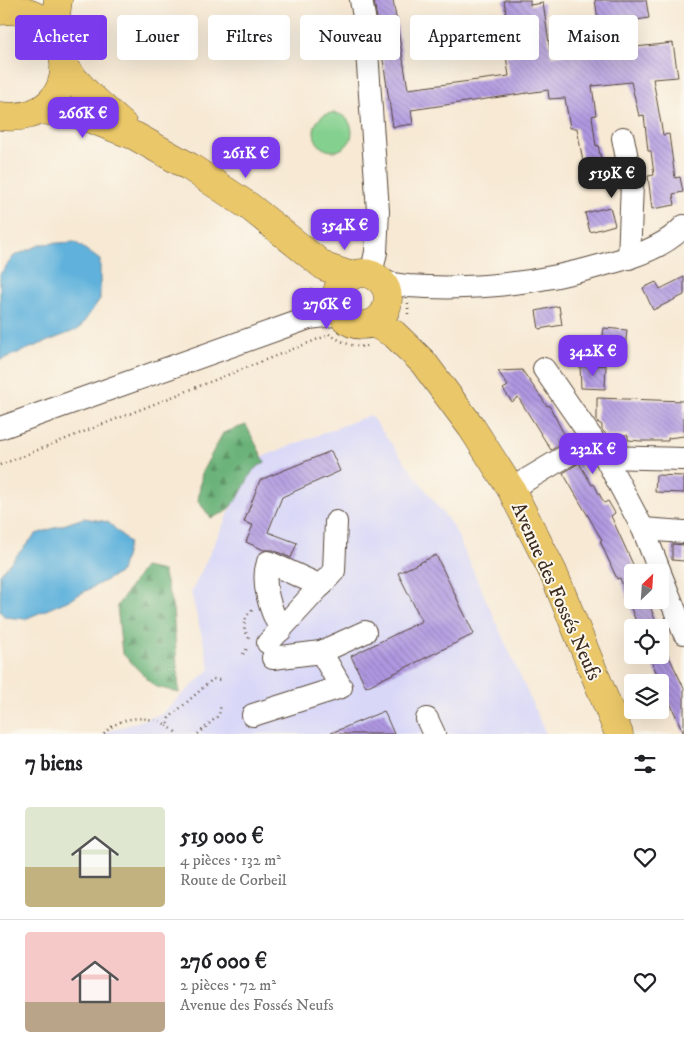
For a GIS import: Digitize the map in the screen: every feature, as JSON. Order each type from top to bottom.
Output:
[{"type":"main road","points":[[56,15],[58,0]]},
{"type":"main road","points":[[11,7],[32,15]]},
{"type":"main road","points":[[40,110],[58,92],[65,69],[64,60]]},
{"type":"main road","points":[[65,69],[87,93],[135,136]]},
{"type":"main road","points":[[4,122],[40,110],[77,114],[135,136],[190,167],[250,207],[369,302]]},
{"type":"main road","name":"Avenue des Fossés Neufs","points":[[369,302],[423,362],[467,421],[511,488],[553,572],[619,734]]},
{"type":"street","points":[[361,0],[378,211],[376,252],[369,302]]},
{"type":"street","points":[[623,138],[632,184],[629,258]]},
{"type":"street","points":[[0,428],[309,318],[369,302],[473,286],[531,281],[586,270],[629,258],[654,247],[684,226]]},
{"type":"street","points":[[544,369],[599,448],[643,529],[657,564]]},
{"type":"street","points":[[511,488],[599,448],[684,459]]},
{"type":"street","points":[[274,643],[334,571],[336,522]]},
{"type":"street","points":[[643,529],[684,532]]},
{"type":"street","points":[[274,643],[271,606],[265,571],[268,562],[321,586]]},
{"type":"street","points":[[669,596],[684,633]]},
{"type":"street","points":[[274,643],[321,652],[365,632]]},
{"type":"street","points":[[253,715],[341,687],[321,652]]},
{"type":"path","points":[[0,465],[369,302]]},
{"type":"path","points":[[243,654],[249,649],[251,640],[245,631],[246,616],[257,608],[271,606]]},
{"type":"path","points":[[167,725],[169,718],[213,679],[221,680]]},
{"type":"path","points":[[198,734],[219,715],[221,704]]},
{"type":"path","points":[[104,734],[123,720],[139,718],[153,718],[167,725],[178,734]]},
{"type":"shaded area","points":[[370,415],[454,528],[546,734],[101,734],[161,714],[210,669],[191,593],[254,460]]},
{"type":"green space","points":[[333,113],[347,118],[352,132],[347,146],[333,151],[319,146],[314,132],[319,118]]},
{"type":"green space","points":[[246,425],[265,462],[253,470],[238,498],[226,512],[211,518],[198,501],[202,472],[223,433]]},
{"type":"green space","points":[[144,567],[163,571],[173,609],[179,693],[154,686],[122,653],[117,606]]},
{"type":"water","points":[[75,242],[100,260],[100,299],[79,329],[0,360],[0,274],[14,256],[42,244]]},
{"type":"water","points":[[84,518],[108,522],[129,542],[121,572],[67,601],[25,619],[5,617],[0,611],[0,574],[36,534]]},
{"type":"building","points":[[374,0],[393,0],[396,15],[376,15]]},
{"type":"building","points":[[504,0],[530,0],[530,5],[543,3],[549,43],[549,60],[638,60],[638,47],[673,43],[678,77],[653,79],[663,135],[669,134],[675,178],[680,177],[683,192],[673,194],[675,205],[652,209],[648,176],[654,175],[651,151],[648,151],[644,115],[639,116],[631,82],[592,86],[596,115],[592,116],[596,146],[598,145],[603,169],[585,173],[577,128],[570,128],[565,98],[549,99],[548,90],[411,110],[413,124],[393,127],[383,60],[400,60],[400,42],[408,89],[509,76],[507,60],[539,60],[539,15],[506,15]]},
{"type":"building","points":[[595,0],[646,0],[649,18],[638,20],[638,15],[597,15]]},
{"type":"building","points":[[610,207],[615,225],[590,232],[585,213]]},
{"type":"building","points":[[684,277],[684,295],[653,310],[643,288],[656,282],[660,289]]},
{"type":"building","points":[[559,306],[562,325],[539,329],[536,311]]},
{"type":"building","points":[[604,328],[627,330],[624,359],[600,356]]},
{"type":"building","points":[[606,365],[605,389],[581,388],[580,366]]},
{"type":"building","points":[[522,370],[547,406],[549,405],[567,440],[551,450],[518,397],[512,402],[503,389],[508,386],[498,371]]},
{"type":"building","points":[[597,398],[684,401],[684,436],[668,438],[668,441],[641,441],[628,440],[628,435],[607,435],[602,430],[602,425],[597,422]]},
{"type":"building","points":[[331,451],[340,471],[282,497],[268,532],[297,543],[291,558],[273,550],[264,550],[246,542],[253,525],[244,522],[260,480]]},
{"type":"building","points":[[579,463],[592,485],[594,484],[604,503],[608,501],[615,513],[611,516],[633,564],[624,564],[624,589],[620,578],[617,579],[600,541],[602,540],[563,473]]},
{"type":"building","points":[[656,475],[684,476],[684,493],[655,492]]},
{"type":"building","points":[[672,544],[684,545],[684,561],[672,560]]},
{"type":"building","points":[[436,555],[474,634],[366,687],[351,656],[422,621],[398,573]]},
{"type":"building","points":[[631,609],[651,609],[655,619],[635,619]]},
{"type":"building","points":[[669,657],[684,688],[684,734],[669,701],[669,674],[657,674],[652,664],[669,664]]},
{"type":"building","points":[[384,711],[394,734],[329,734]]}]
